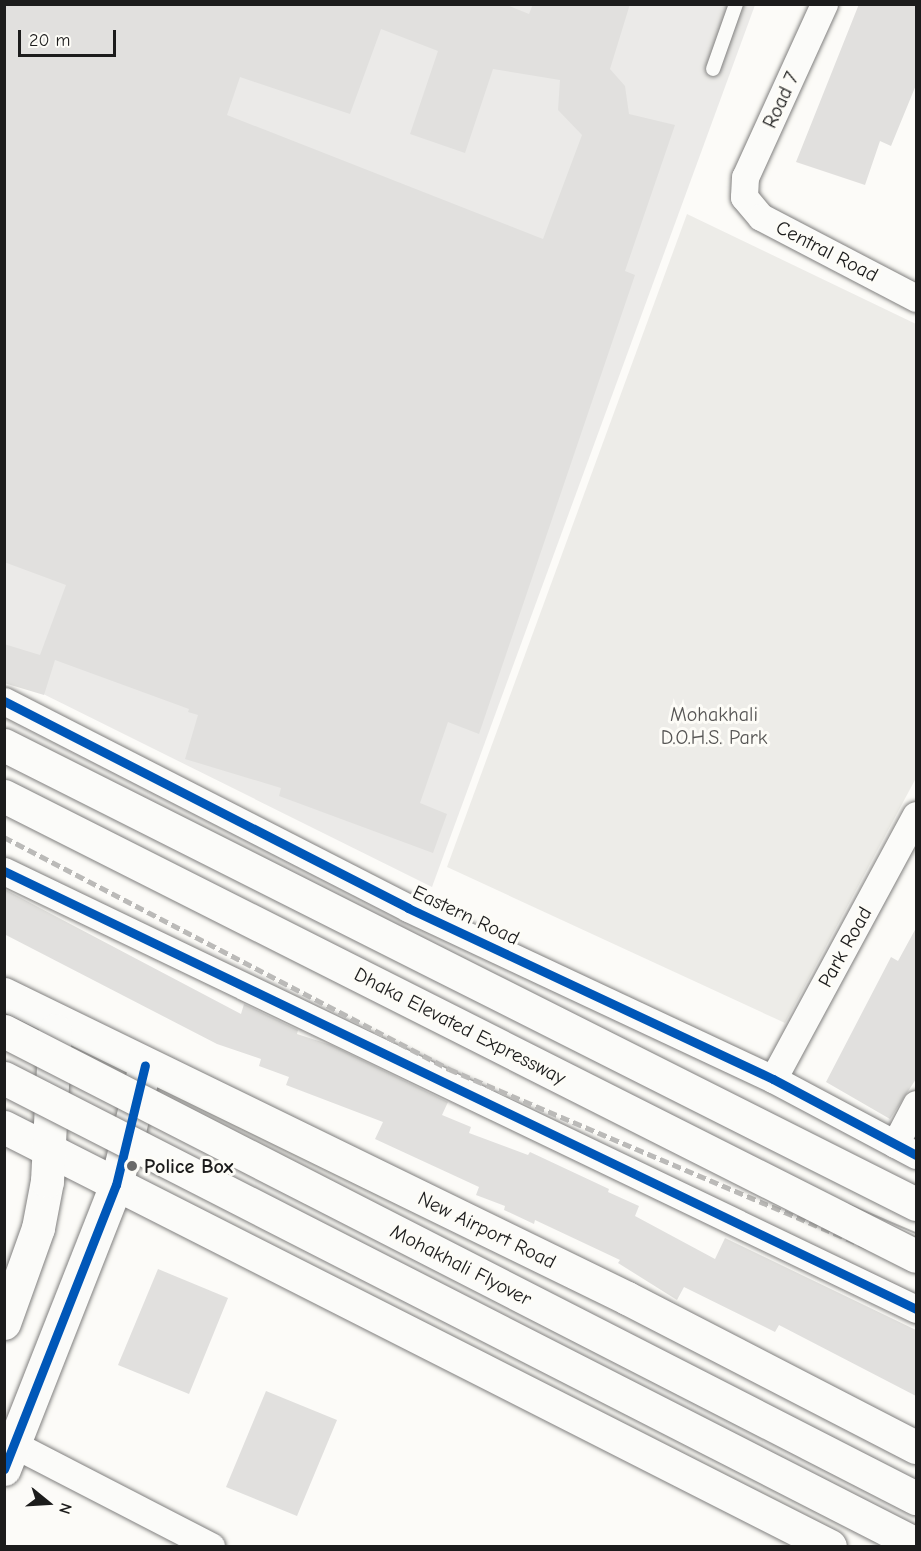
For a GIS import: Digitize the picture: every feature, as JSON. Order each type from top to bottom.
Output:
[{"type":"main road","points":[[4,745],[916,1204]]},
{"type":"main road","name":"Dhaka Elevated Expressway","points":[[4,796],[916,1256]]},
{"type":"main road","name":"New Airport Road","points":[[4,994],[145,1065],[627,1298],[916,1447]]},
{"type":"main road","points":[[8,1305],[38,1228],[50,1150],[55,1019]]},
{"type":"main road","name":"Mohakhali Flyover","points":[[4,1031],[916,1498]]},
{"type":"main road","points":[[9,1456],[116,1185],[145,1065]]},
{"type":"main road","points":[[4,1078],[916,1544]]},
{"type":"main road","points":[[4,1127],[830,1546]]},
{"type":"street","name":"Road 7","points":[[744,197],[745,177],[824,4]]},
{"type":"street","name":"Central Road","points":[[744,197],[760,218],[916,298]]},
{"type":"street","name":"Eastern Road","points":[[4,701],[408,908],[773,1079],[906,1150]]},
{"type":"street","name":"Park Road","points":[[773,1079],[916,815]]},
{"type":"street","points":[[4,871],[916,1309]]},
{"type":"street","points":[[906,1150],[916,1104]]},
{"type":"street","points":[[9,1456],[211,1546]]},
{"type":"lane","points":[[713,69],[736,4]]},
{"type":"shaded area","points":[[4,5],[755,5],[432,887],[5,675]]},
{"type":"green space","name":"Mohakhali D.O.H.S. Park","points":[[687,214],[916,324],[916,778],[785,1023],[447,867]]},
{"type":"building","points":[[4,4],[504,4],[529,14],[533,4],[630,4],[610,69],[625,86],[629,114],[675,125],[625,271],[635,275],[479,734],[448,722],[420,803],[447,814],[433,853],[279,796],[281,788],[185,759],[198,715],[188,712],[189,709],[55,660],[44,695],[4,683],[4,644],[40,655],[66,585],[4,562]],"holes":[[[381,29],[438,51],[410,134],[465,153],[493,69],[560,80],[558,110],[582,135],[543,239],[227,115],[240,77],[350,114]]]},
{"type":"building","points":[[859,4],[916,4],[916,85],[891,146],[880,141],[865,185],[796,162]]},
{"type":"building","points":[[4,889],[241,1014],[244,1004],[298,1030],[297,1034],[331,1045],[448,1102],[442,1115],[471,1127],[469,1133],[528,1155],[530,1152],[609,1189],[608,1192],[639,1206],[635,1216],[715,1259],[725,1238],[916,1330],[916,1396],[779,1325],[775,1332],[684,1287],[677,1300],[618,1263],[620,1260],[535,1220],[534,1224],[504,1210],[505,1206],[476,1195],[479,1187],[375,1139],[383,1122],[286,1085],[289,1077],[259,1066],[261,1059],[217,1044],[4,934]]},
{"type":"building","points":[[916,928],[916,1079],[890,1119],[826,1082],[891,957],[898,961]]},
{"type":"building","points":[[158,1269],[228,1298],[189,1394],[118,1365]]},
{"type":"building","points":[[266,1391],[337,1420],[297,1516],[226,1487]]},
{"type":"tram line","points":[[4,801],[461,1039],[916,1233]]},
{"type":"railway","points":[[4,837],[449,1069],[916,1268]]},
{"type":"cycle path","points":[[4,701],[408,908],[773,1079],[916,1155]]},
{"type":"cycle path","points":[[4,871],[916,1309]]},
{"type":"cycle path","points":[[4,1469],[116,1185],[145,1065]]},
{"type":"place","name":"Police Box","points":[[132,1166]]}]
